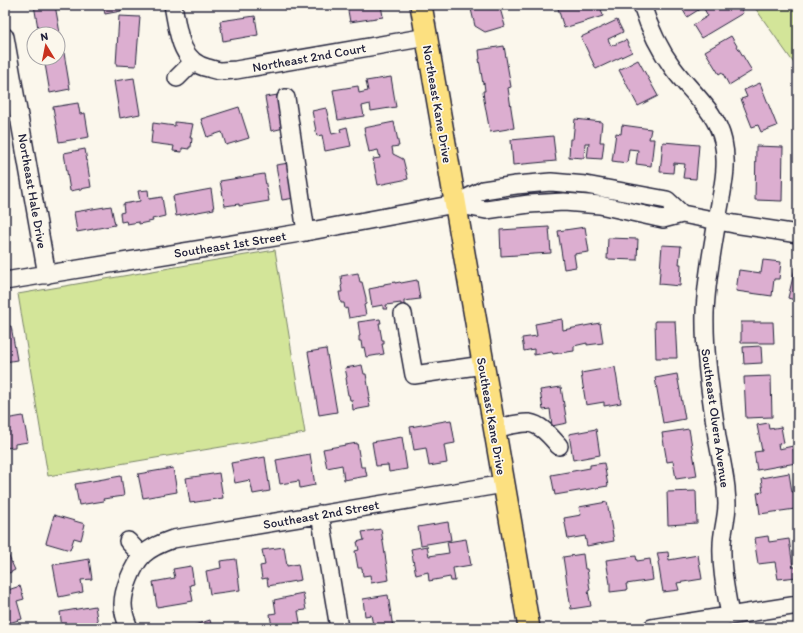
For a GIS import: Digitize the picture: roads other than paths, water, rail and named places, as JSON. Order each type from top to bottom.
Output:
[{"type":"main road","name":"Northeast Kane Drive","points":[[421,5],[455,204]]},
{"type":"main road","name":"Southeast Kane Drive","points":[[455,204],[529,628]]},
{"type":"street","points":[[173,5],[180,42],[193,62],[177,78]]},
{"type":"street","name":"Southeast Olvera Avenue","points":[[642,5],[653,34],[662,51],[673,68],[709,110],[718,124],[726,157],[725,174],[708,279],[705,313],[706,354],[726,486],[727,504],[722,543],[722,561],[730,616]]},
{"type":"street","name":"Northeast 2nd Court","points":[[193,62],[204,68],[219,71],[236,70],[427,37]]},
{"type":"street","name":"Northeast Hale Drive","points":[[5,38],[47,274]]},
{"type":"street","points":[[286,98],[306,232]]},
{"type":"street","name":"Southeast 1st Street","points":[[5,282],[306,232],[455,204],[486,210],[528,204],[564,202],[600,205],[663,219],[682,214],[798,234]]},
{"type":"street","points":[[403,314],[414,375],[483,365]]},
{"type":"street","points":[[494,429],[530,423],[548,433],[559,446]]},
{"type":"street","name":"Southeast 2nd Street","points":[[142,556],[156,545],[173,539],[504,484]]},
{"type":"street","points":[[320,514],[339,628]]},
{"type":"street","points":[[128,541],[142,556],[133,570],[126,586],[123,604],[126,622],[129,628]]},
{"type":"street","points":[[652,628],[798,605]]}]
